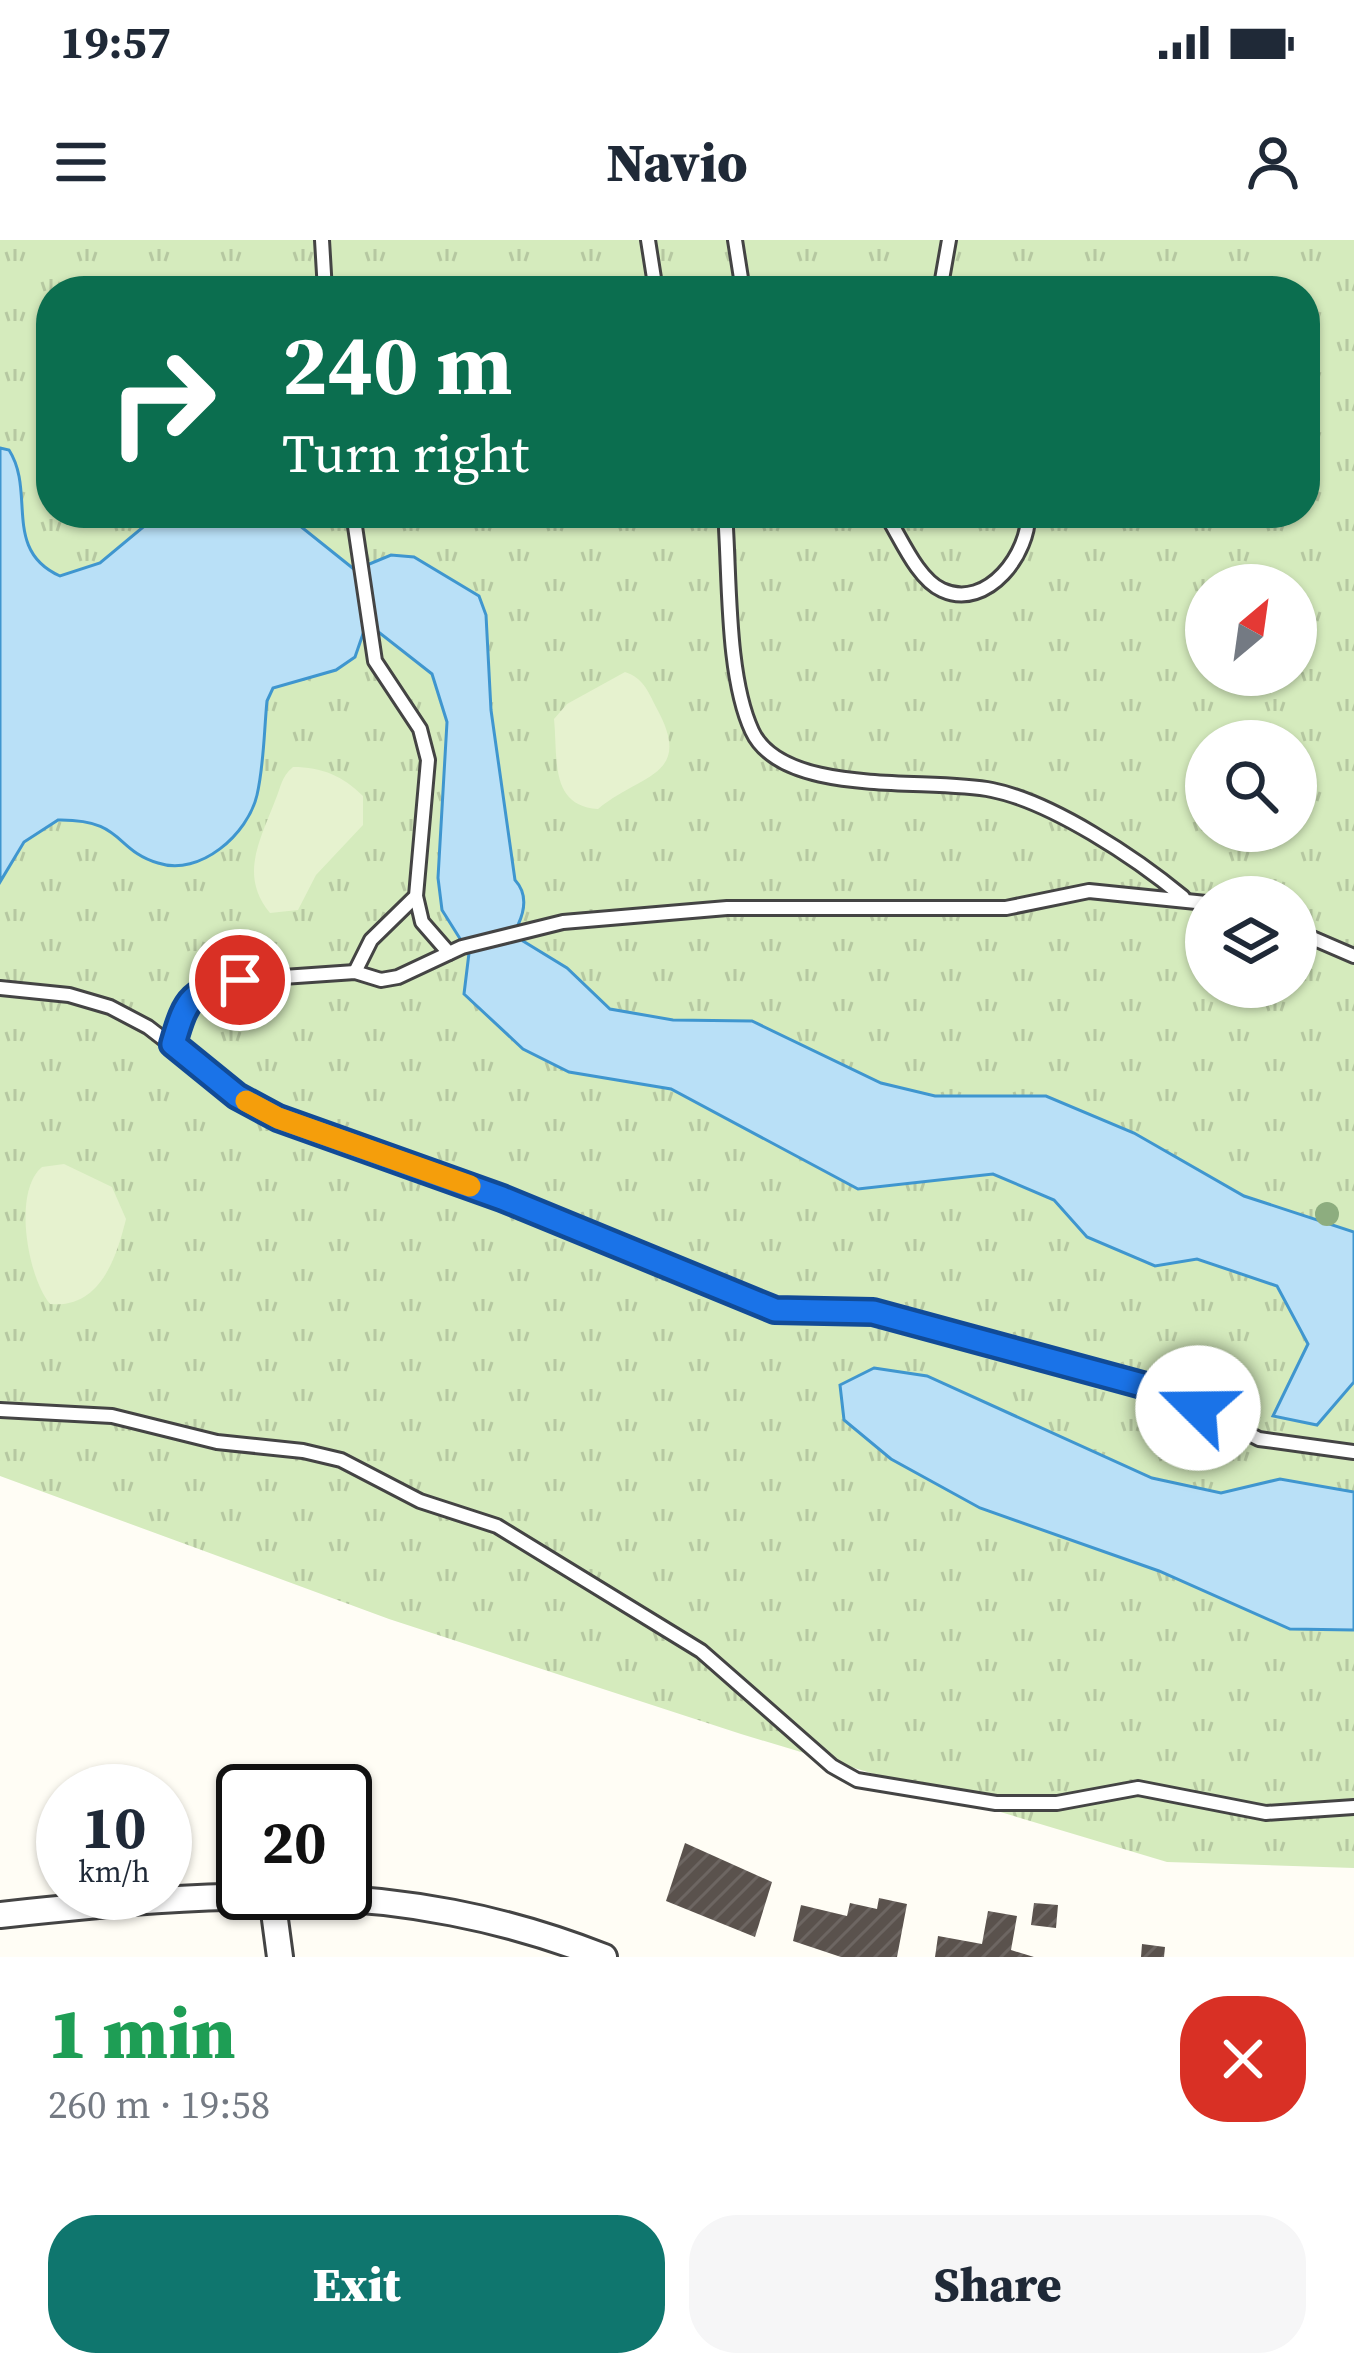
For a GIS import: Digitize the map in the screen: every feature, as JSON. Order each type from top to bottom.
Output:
[{"type":"street","points":[[0,1915],[178,1896],[216,1896]]},
{"type":"street","points":[[372,1898],[462,1912],[604,1957]]},
{"type":"street","points":[[275,1920],[280,1957]]},
{"type":"lane","points":[[322,240],[324,276]]},
{"type":"lane","points":[[648,240],[654,276]]},
{"type":"lane","points":[[735,240],[741,276]]},
{"type":"lane","points":[[943,276],[949,240]]},
{"type":"lane","points":[[356,528],[375,661],[420,729],[428,760],[416,896],[422,922],[456,950]]},
{"type":"lane","points":[[726,528],[738,664],[751,729],[766,753],[783,765],[817,774],[994,790],[1150,869],[1183,897]]},
{"type":"lane","points":[[895,528],[928,580],[944,592],[967,593],[1005,574],[1022,555],[1026,528]]},
{"type":"lane","points":[[173,1044],[183,1009],[197,990],[240,980],[355,972],[381,980],[398,977],[456,950],[563,922],[727,908],[1006,908],[1089,891],[1183,897]]},
{"type":"lane","points":[[355,972],[370,940],[416,896]]},
{"type":"lane","points":[[1317,940],[1354,956]]},
{"type":"lane","points":[[0,988],[69,995],[110,1007],[173,1044],[237,1096],[278,1118],[502,1198],[775,1310],[873,1312],[1168,1392],[1259,1439],[1354,1452]]},
{"type":"lane","points":[[0,1410],[112,1416],[217,1442],[341,1460],[420,1501],[497,1526],[701,1651],[832,1766],[857,1780],[996,1803],[1057,1803],[1138,1788],[1266,1813],[1354,1807]]},
{"type":"green space","points":[[0,240],[1354,240],[1354,1868],[1167,1862],[741,1734],[389,1619],[0,1476]]},
{"type":"green space","points":[[625,672],[641,681],[656,707],[666,730],[666,761],[598,809],[582,806],[571,799],[559,777],[554,719],[567,704]]},
{"type":"green space","points":[[293,767],[323,771],[355,789],[363,796],[363,825],[316,875],[298,910],[270,913],[256,885],[255,858],[282,782]]},
{"type":"green space","points":[[64,1164],[112,1187],[126,1219],[103,1279],[81,1299],[50,1304],[35,1275],[26,1214],[33,1179],[42,1167]]},
{"type":"water","points":[[0,448],[9,450],[17,466],[31,551],[60,576],[100,563],[142,528],[303,528],[355,570],[391,555],[414,557],[479,596],[486,615],[491,710],[515,880],[523,896],[518,925],[523,941],[567,968],[610,1009],[673,1020],[752,1021],[881,1083],[935,1096],[1046,1096],[1134,1133],[1244,1196],[1354,1232],[1354,1382],[1317,1425],[1273,1416],[1308,1344],[1277,1286],[1197,1259],[1155,1266],[1087,1237],[1054,1200],[993,1174],[858,1189],[671,1089],[569,1072],[523,1049],[464,994],[469,953],[442,910],[438,878],[447,722],[432,674],[376,630],[364,631],[355,657],[336,670],[273,688],[267,701],[257,795],[244,824],[220,849],[190,864],[174,866],[144,857],[95,824],[58,820],[24,842],[0,882]]},
{"type":"water","points":[[874,1368],[927,1376],[1152,1478],[1221,1493],[1280,1479],[1354,1492],[1354,1630],[1290,1629],[1159,1571],[980,1508],[891,1459],[844,1420],[840,1385]]},
{"type":"building","points":[[685,1843],[772,1882],[755,1937],[666,1901]]},
{"type":"building","points":[[879,1898],[907,1904],[897,1957],[841,1957],[793,1941],[801,1905],[847,1916],[850,1903],[877,1909]]},
{"type":"building","points":[[1034,1903],[1058,1905],[1056,1928],[1031,1925]]},
{"type":"building","points":[[988,1911],[1017,1916],[1011,1950],[1034,1957],[935,1957],[938,1936],[982,1944]]},
{"type":"building","points":[[1142,1944],[1165,1947],[1164,1957],[1141,1957]]},
{"type":"slow traffic","points":[[246,1101],[278,1118],[470,1186]]},
{"type":"route","points":[[240,980],[197,990],[183,1009],[173,1044],[237,1096],[278,1118],[502,1198],[775,1310],[873,1312],[1168,1392],[1198,1408]]}]
